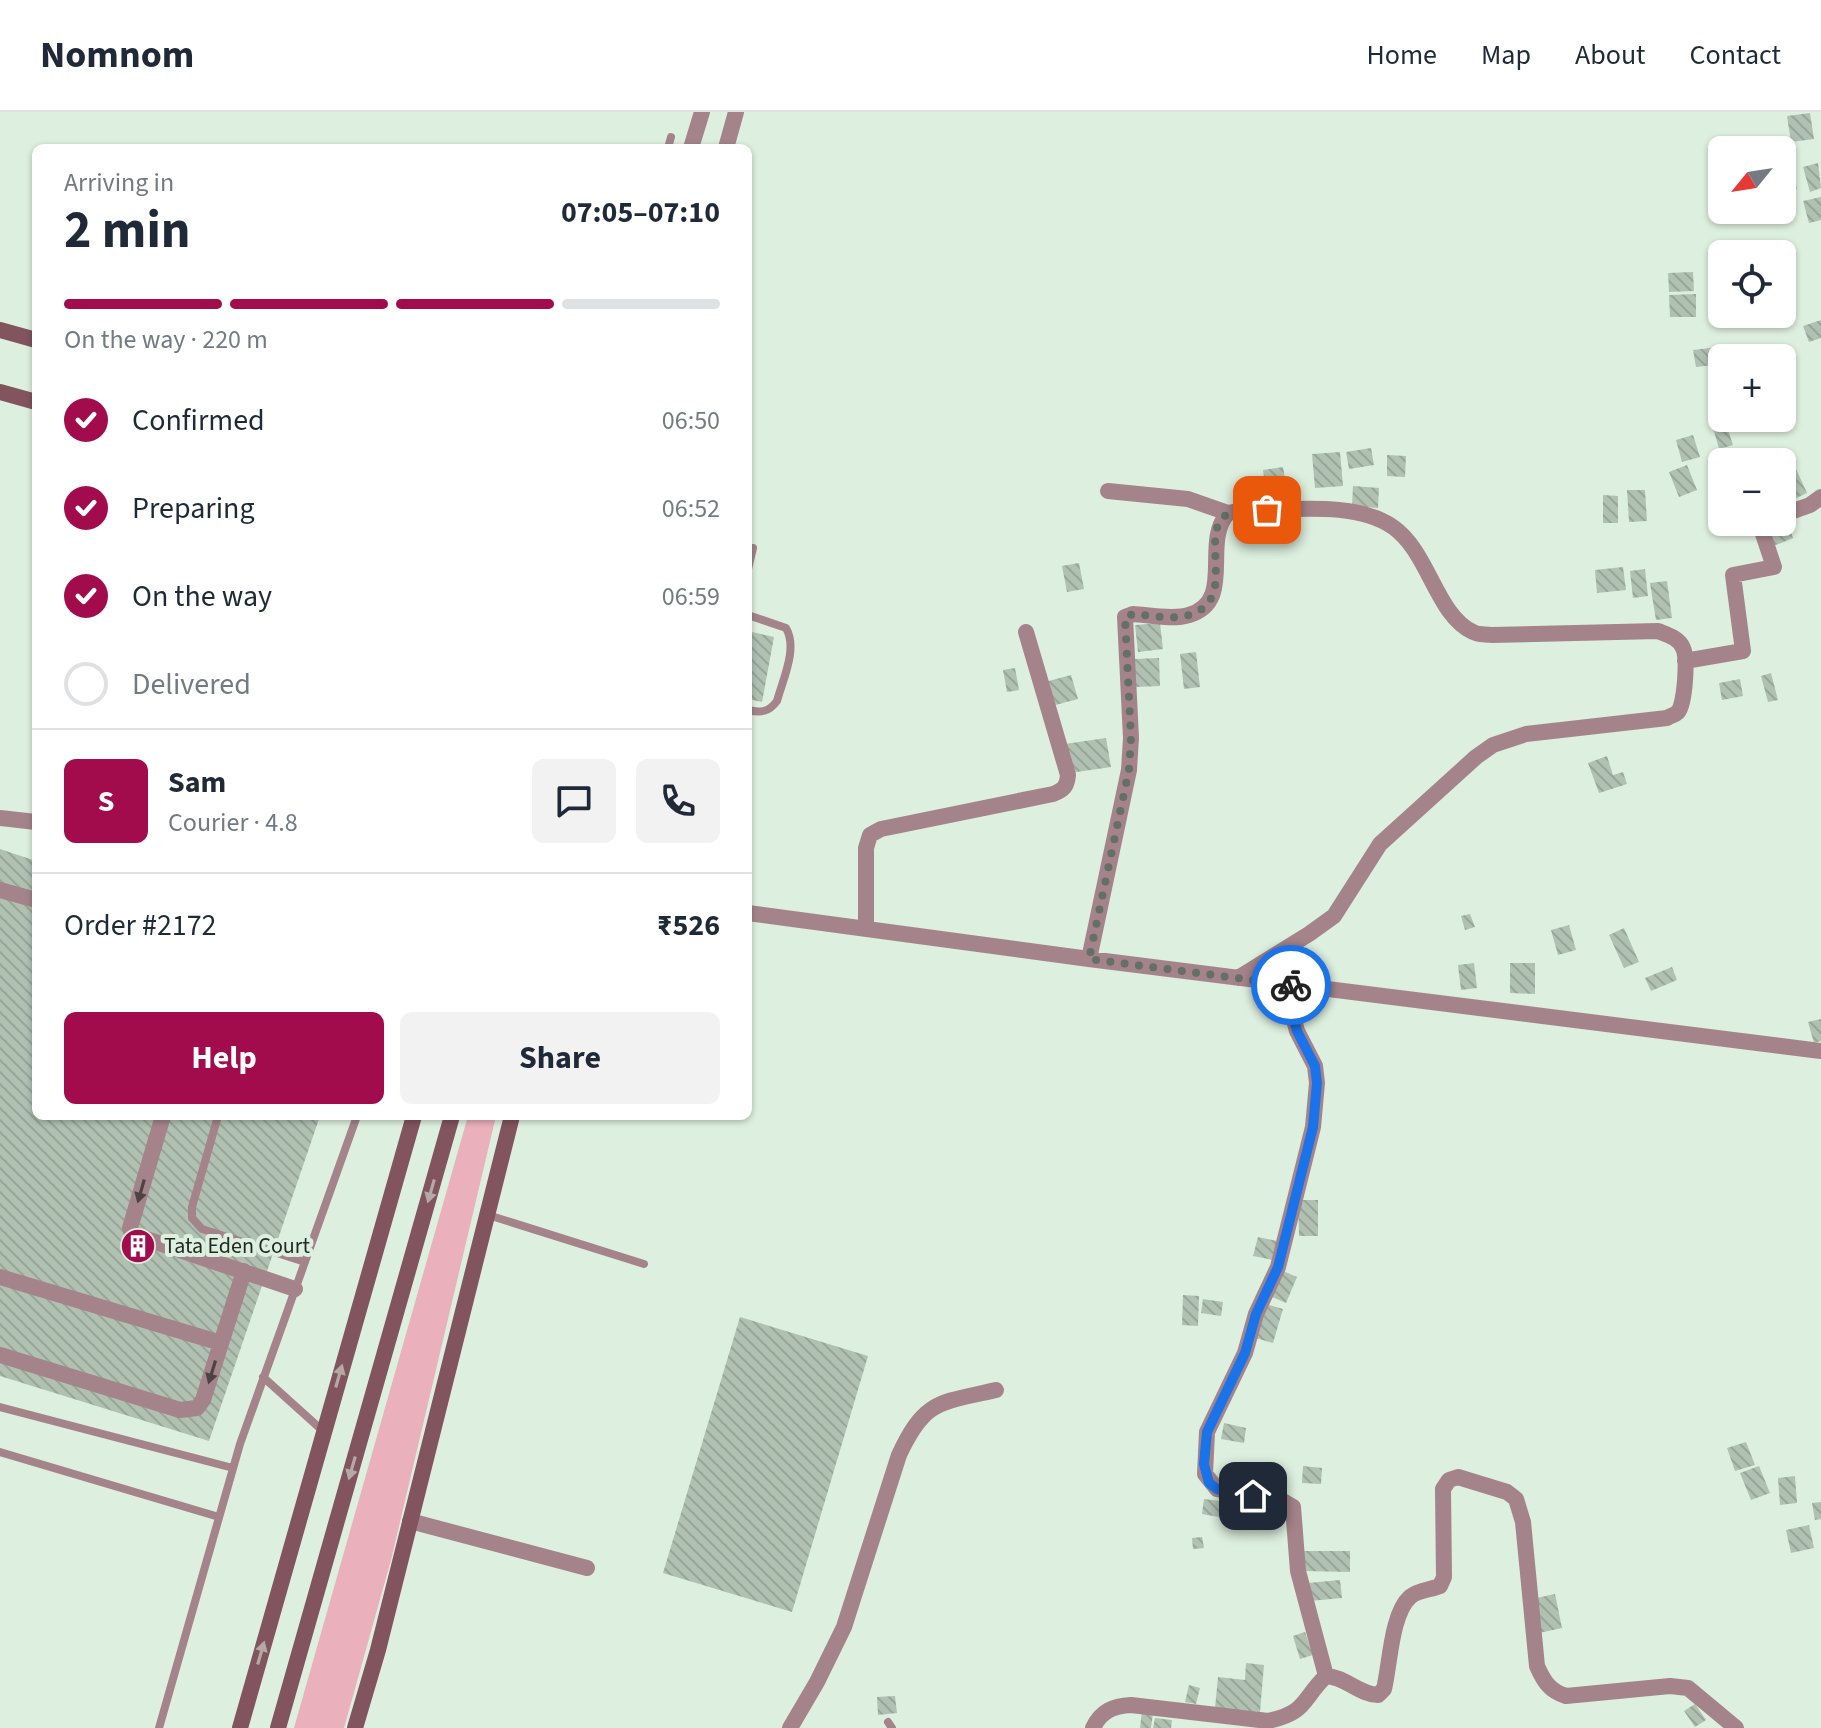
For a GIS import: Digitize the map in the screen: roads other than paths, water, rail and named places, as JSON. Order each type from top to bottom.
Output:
[{"type":"street","points":[[692,144],[702,112]]},
{"type":"street","points":[[727,144],[736,112]]},
{"type":"street","points":[[0,330],[32,339]]},
{"type":"street","points":[[0,392],[32,401]]},
{"type":"street","points":[[1108,491],[1188,499],[1228,513],[1243,510],[1348,510],[1374,517],[1393,527],[1409,542],[1422,559],[1446,604],[1459,621],[1474,633],[1658,631],[1674,637],[1683,648],[1682,702],[1678,711],[1667,718],[1526,734],[1493,745],[1380,844],[1334,916],[1238,978]]},
{"type":"street","points":[[1796,510],[1821,497]]},
{"type":"street","points":[[1089,959],[1129,770],[1131,738],[1125,617],[1133,614],[1187,616],[1209,602],[1215,589],[1216,531],[1228,513]]},
{"type":"street","points":[[1685,661],[1743,651],[1733,575],[1774,567],[1764,536]]},
{"type":"street","points":[[866,928],[866,848],[870,835],[881,829],[1053,794],[1062,791],[1067,784],[1068,775],[1026,632]]},
{"type":"street","points":[[0,818],[32,822]]},
{"type":"street","points":[[0,890],[32,899]]},
{"type":"street","points":[[752,914],[1821,1051]]},
{"type":"street","points":[[1291,984],[1292,1013],[1297,1031],[1315,1066],[1317,1083],[1313,1127],[1278,1267],[1256,1314],[1245,1353],[1207,1432],[1204,1464],[1209,1483],[1217,1489],[1281,1500],[1293,1507],[1298,1571],[1326,1676]]},
{"type":"street","points":[[162,1120],[130,1228],[132,1234],[295,1289]]},
{"type":"street","points":[[240,1728],[413,1120]]},
{"type":"street","points":[[278,1728],[451,1120]]},
{"type":"street","points":[[355,1728],[378,1650],[511,1120]]},
{"type":"street","points":[[0,1355],[188,1411],[197,1408],[203,1400],[244,1271]]},
{"type":"street","points":[[0,1277],[221,1343]]},
{"type":"street","points":[[790,1728],[844,1627],[899,1455],[911,1430],[925,1412],[939,1403],[996,1390]]},
{"type":"street","points":[[1326,1676],[1337,1677],[1367,1694],[1378,1695],[1384,1689],[1403,1606],[1420,1591],[1440,1586],[1444,1577],[1443,1489],[1449,1480],[1458,1477],[1507,1492],[1516,1499],[1523,1522],[1537,1666],[1543,1681],[1555,1692],[1566,1696],[1670,1686],[1688,1688],[1736,1728]]},
{"type":"street","points":[[410,1521],[587,1568]]},
{"type":"street","points":[[1093,1728],[1106,1711],[1131,1705],[1268,1721],[1283,1718],[1299,1710],[1326,1676]]},
{"type":"lane","points":[[669,144],[671,137]]},
{"type":"lane","points":[[752,616],[786,628],[792,637],[777,701],[764,711],[752,710]]},
{"type":"lane","points":[[217,1120],[192,1207],[192,1218],[202,1229],[305,1262]]},
{"type":"lane","points":[[159,1728],[233,1468],[356,1120]]},
{"type":"lane","points":[[487,1215],[644,1264]]},
{"type":"lane","points":[[263,1377],[323,1431]]},
{"type":"lane","points":[[0,1407],[233,1468]]},
{"type":"lane","points":[[0,1452],[219,1517]]},
{"type":"place","name":"Tata Eden Court","points":[[138,1246]]}]
